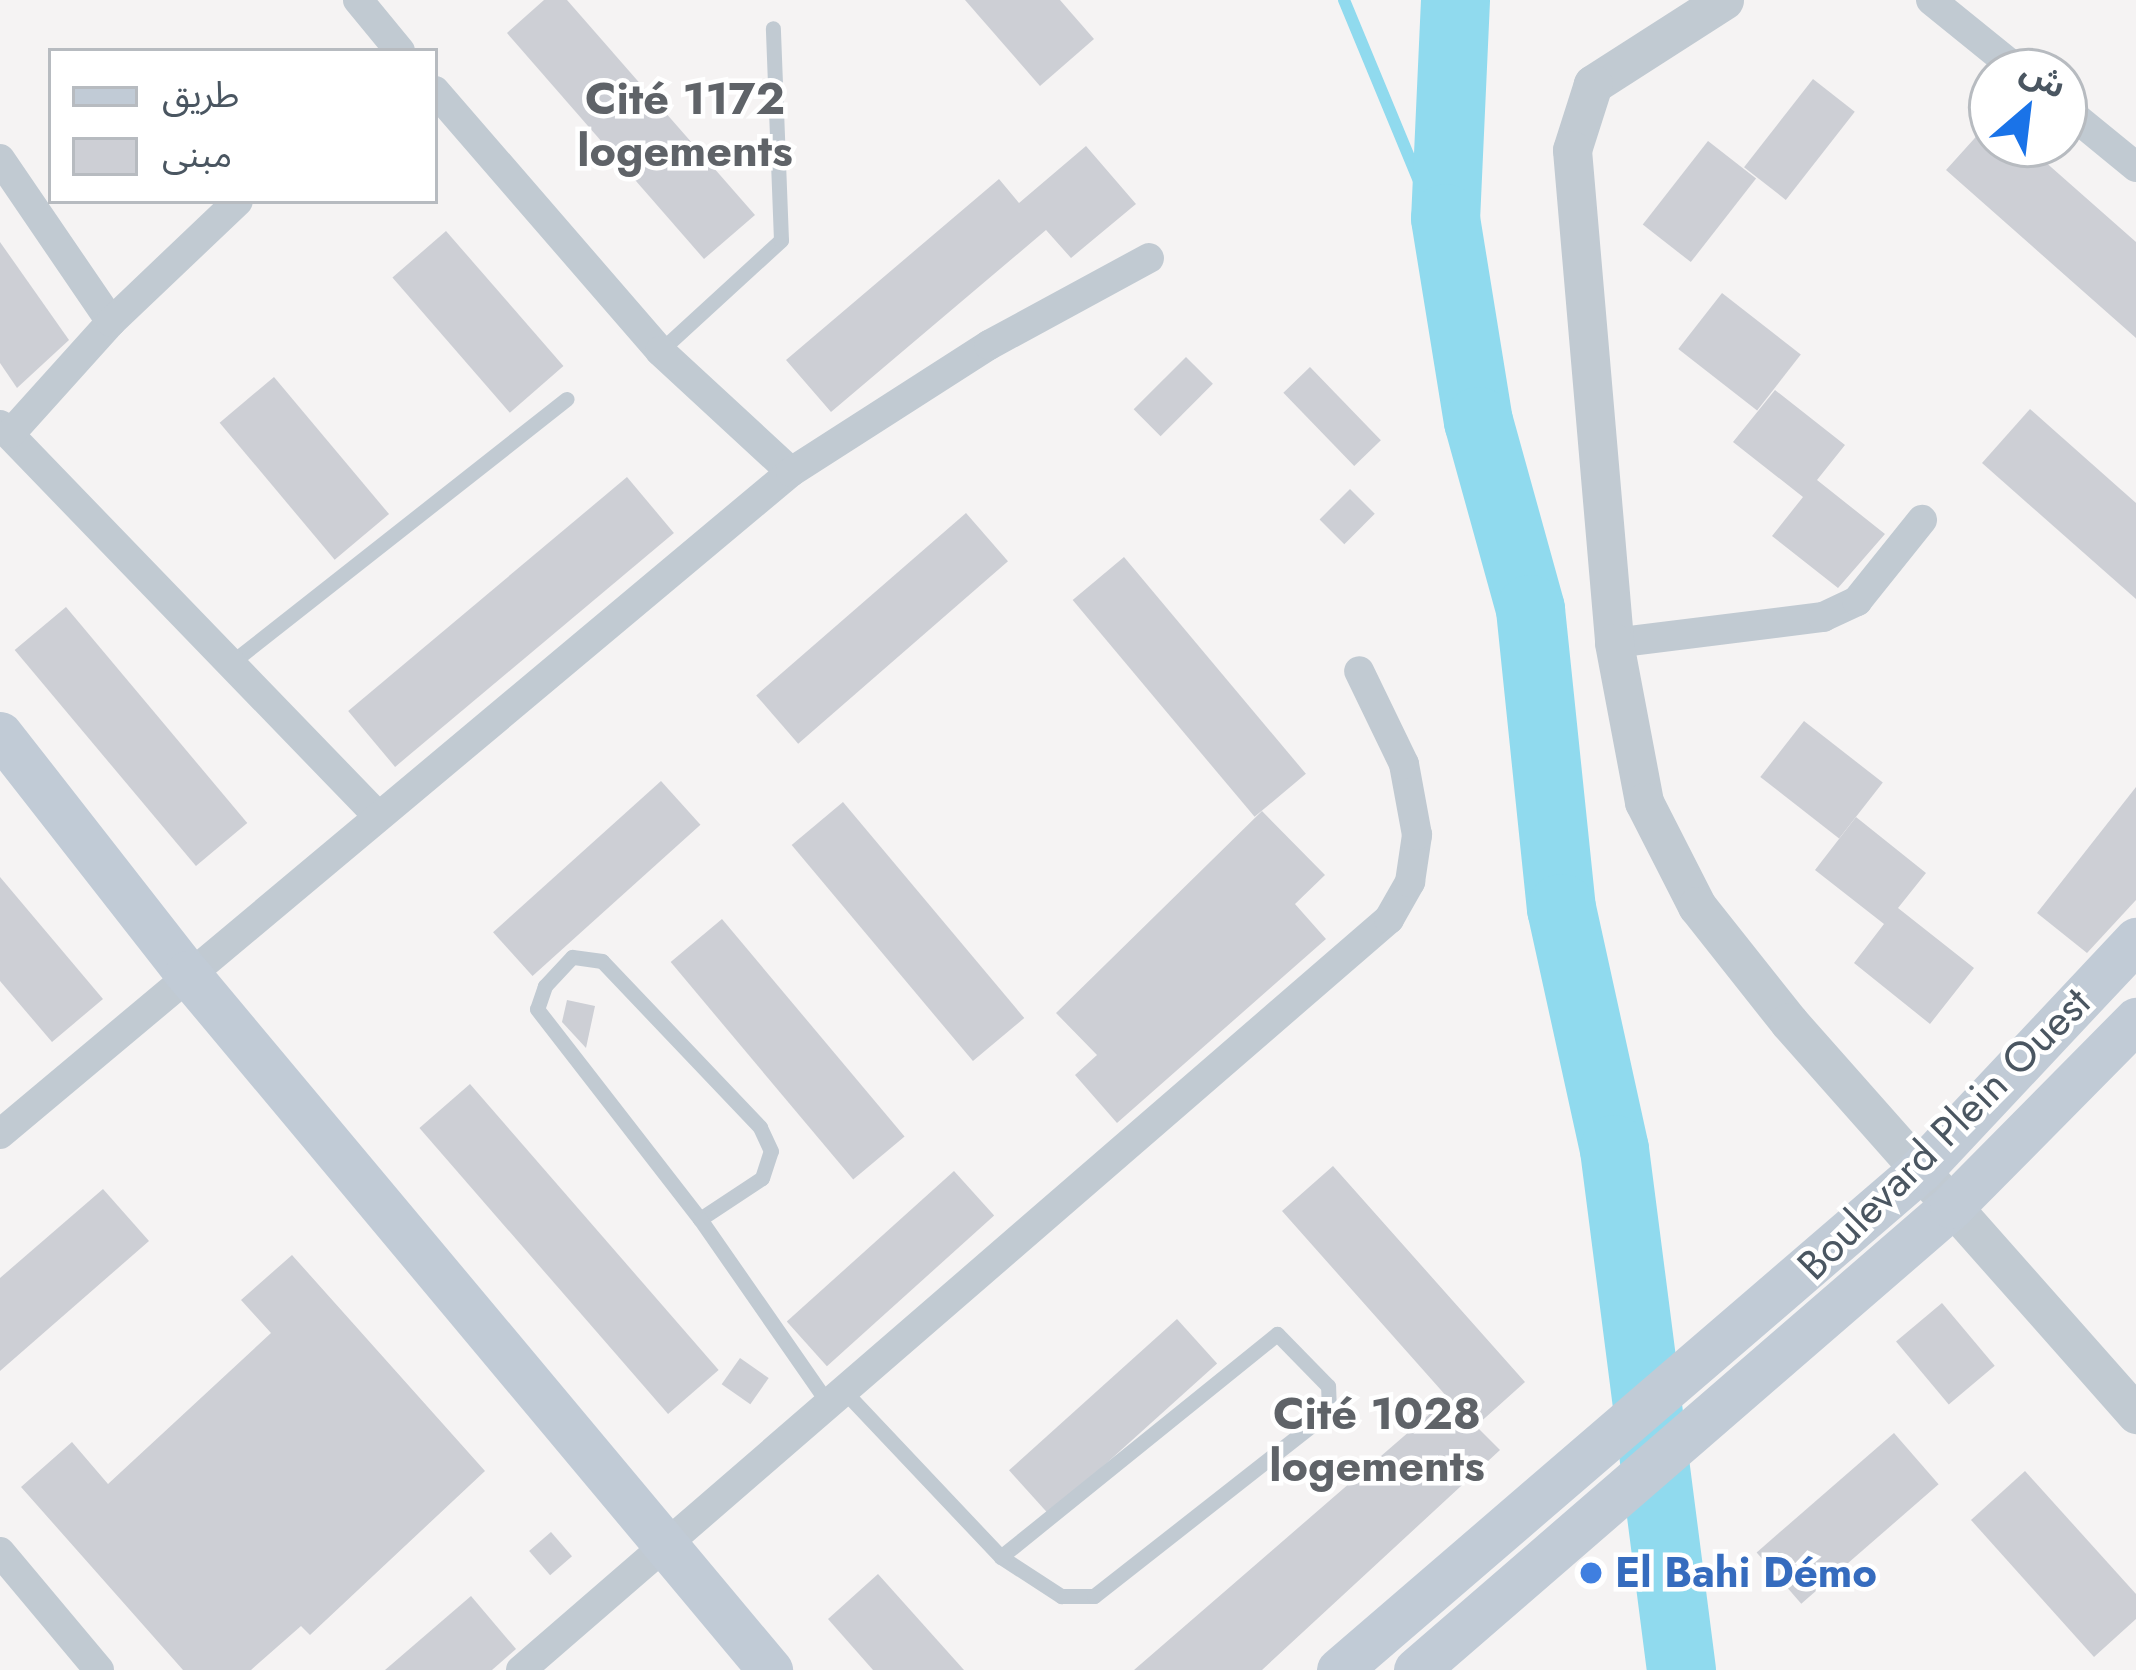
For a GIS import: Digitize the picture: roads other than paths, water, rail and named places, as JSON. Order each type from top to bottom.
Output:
[{"type":"main road","points":[[0,734],[187,973],[770,1670]]},
{"type":"main road","name":"Boulevard Plein Ouest","points":[[1339,1670],[1493,1545],[1920,1170],[2136,940]]},
{"type":"main road","name":"Boulevard Plein Ouest","points":[[1416,1670],[1952,1206],[2136,1020]]},
{"type":"street","points":[[358,0],[396,48]]},
{"type":"street","points":[[1724,0],[1593,83],[1572,150],[1614,643],[1643,802],[1697,906],[1920,1170],[2136,1414]]},
{"type":"street","points":[[1931,0],[1990,48]]},
{"type":"street","points":[[438,95],[660,351],[791,472]]},
{"type":"street","points":[[2088,127],[2136,166]]},
{"type":"street","points":[[0,159],[111,322]]},
{"type":"street","points":[[235,204],[6,429],[376,815]]},
{"type":"street","points":[[0,1134],[791,472],[989,345],[1149,258]]},
{"type":"street","points":[[1614,643],[1823,617],[1857,601],[1922,520]]},
{"type":"street","points":[[521,1670],[1389,919],[1410,882],[1417,835],[1404,764],[1359,671]]},
{"type":"street","points":[[0,1552],[99,1670]]},
{"type":"lane","points":[[660,351],[781,240],[773,28]]},
{"type":"lane","points":[[231,663],[567,399]]},
{"type":"lane","points":[[700,1219],[762,1178],[771,1151],[760,1127],[602,961],[572,956],[545,986],[537,1009],[836,1397],[1000,1557],[1061,1596],[1094,1596],[1329,1412],[1328,1386],[1277,1334],[1000,1557]]},
{"type":"waterway","points":[[1344,0],[1452,261]]},
{"type":"waterway","points":[[1455,0],[1445,218],[1478,421],[1530,609],[1561,908],[1614,1149],[1681,1670]]},
{"type":"place","name":"El Bahi Démo","points":[[1591,1573]]},
{"type":"district","name":"Cité 1172 logements","points":[[685,125]]},
{"type":"district","name":"Cité 1028 logements","points":[[1377,1440]]}]
